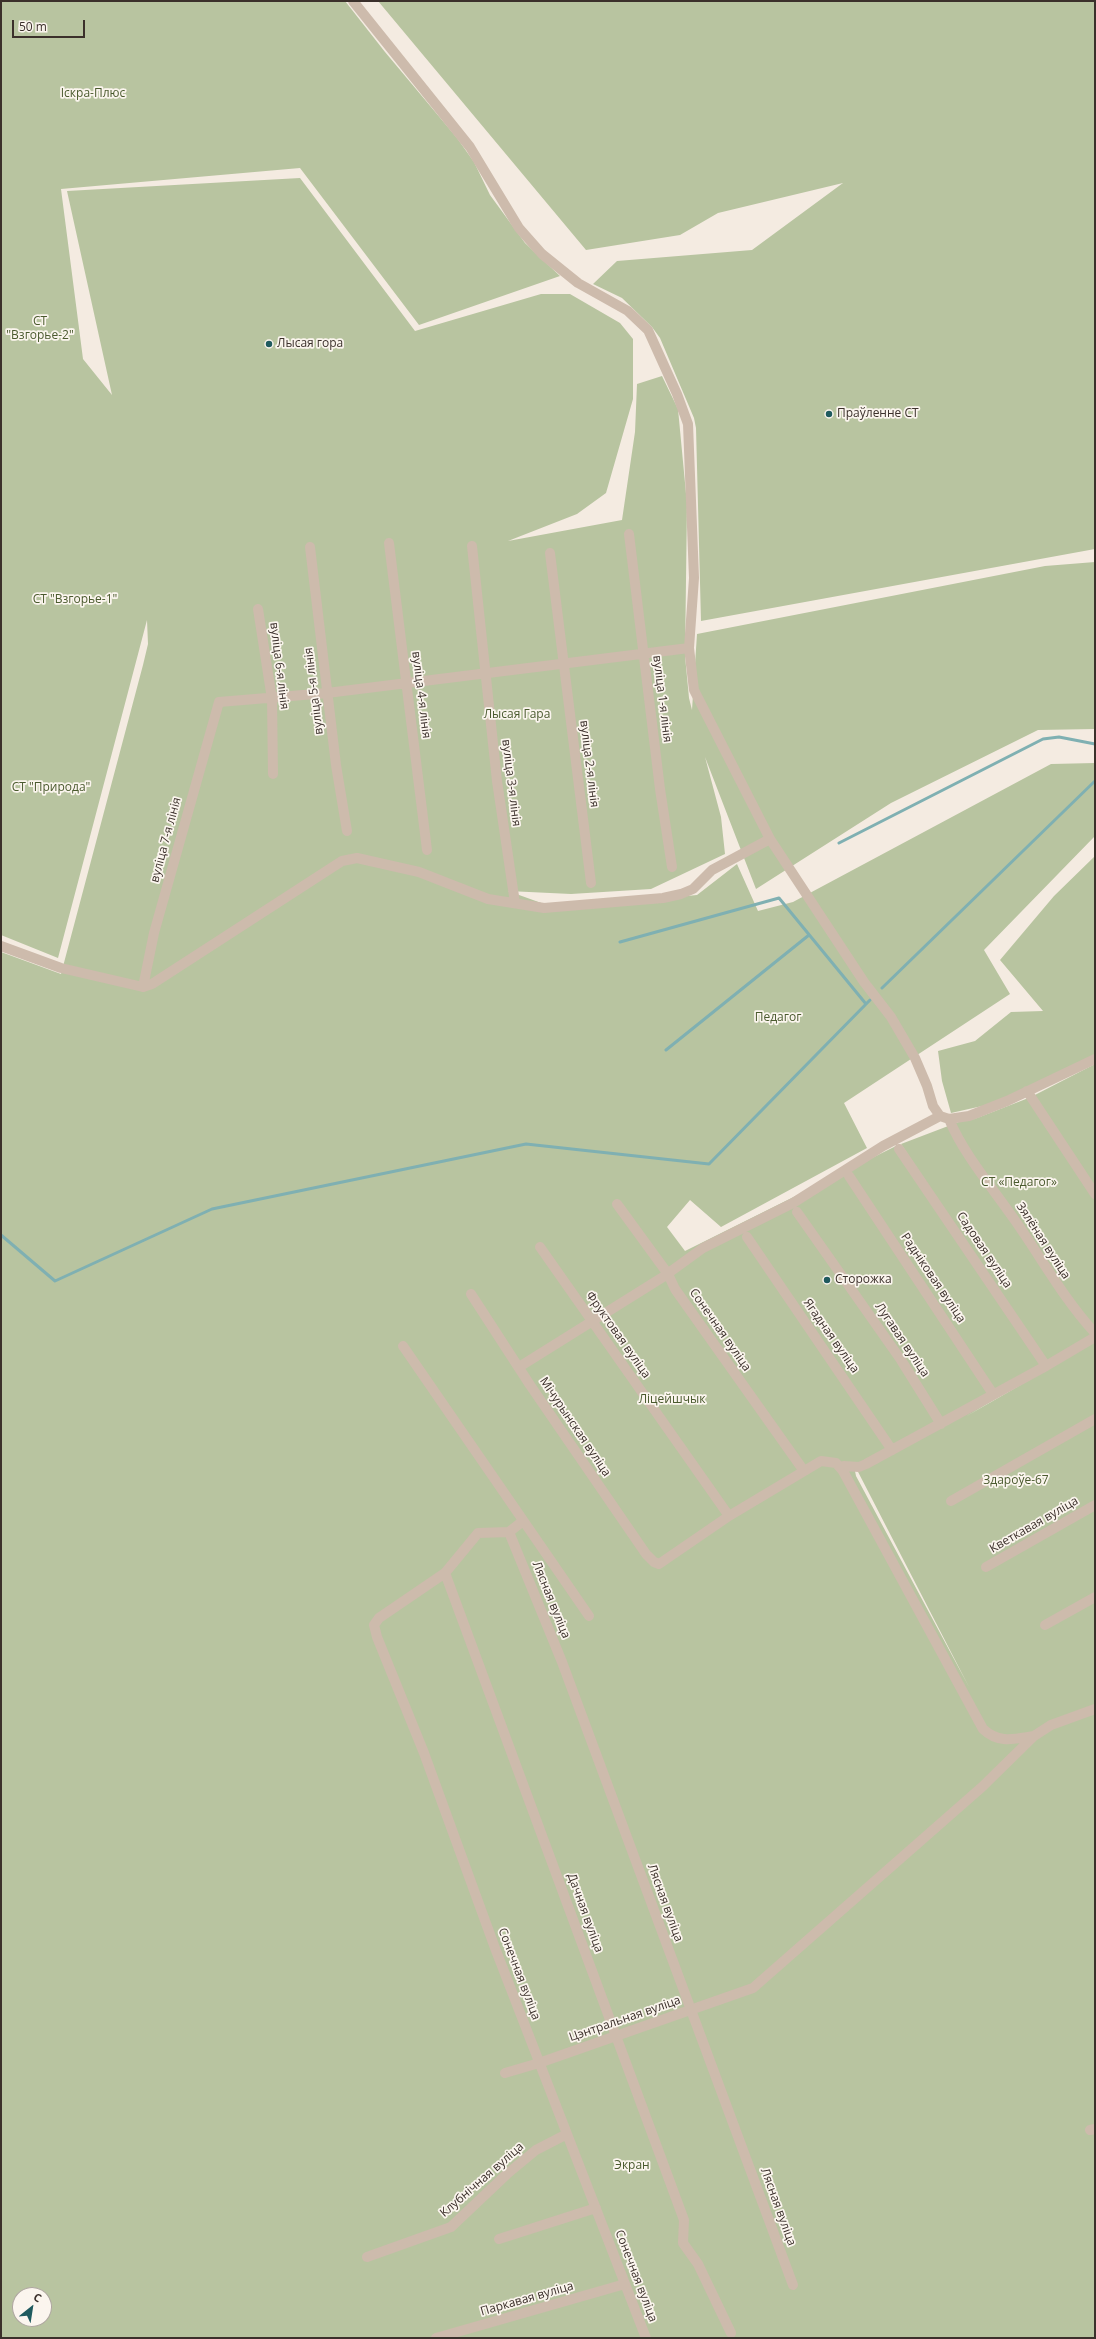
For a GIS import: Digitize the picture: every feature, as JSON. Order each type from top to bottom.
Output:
[{"type":"street","name":"Зялёная вуліца","points":[[353,1],[470,147],[519,228],[542,254],[578,283],[628,310],[648,330],[677,394],[688,424],[694,578],[689,648],[694,690],[770,839],[864,982],[890,1016],[915,1058],[927,1086],[933,1106],[944,1118],[984,1179],[1014,1218],[1060,1291],[1095,1333]]},
{"type":"street","name":"вуліца 1-я лінія","points":[[629,534],[643,655],[672,867]]},
{"type":"street","name":"вуліца 4-я лінія","points":[[389,543],[427,850]]},
{"type":"street","name":"вуліца 3-я лінія","points":[[472,546],[497,781],[515,903]]},
{"type":"street","name":"вуліца 5-я лінія","points":[[310,547],[336,766],[347,831]]},
{"type":"street","name":"вуліца 2-я лінія","points":[[550,553],[591,883]]},
{"type":"street","name":"вуліца 6-я лінія","points":[[258,609],[272,699],[273,774]]},
{"type":"street","points":[[272,699],[643,655],[689,648]]},
{"type":"street","name":"вуліца 7-я лінія","points":[[143,987],[154,933],[219,702],[272,699]]},
{"type":"street","points":[[1,946],[61,968],[143,987],[152,984],[342,861],[357,858],[419,872],[488,900],[544,908],[663,898],[681,894],[693,889],[712,870],[770,839]]},
{"type":"street","points":[[519,1367],[668,1274],[703,1248],[793,1203],[883,1146],[944,1118],[985,1111],[1095,1059]]},
{"type":"street","points":[[1027,1091],[1095,1194]]},
{"type":"street","name":"Садовая вуліца","points":[[900,1149],[1046,1366]]},
{"type":"street","name":"Радніковая вуліца","points":[[849,1176],[993,1394]]},
{"type":"street","name":"Сонечная вуліца","points":[[617,1204],[668,1274],[675,1289],[804,1471]]},
{"type":"street","name":"Лугавая вуліца","points":[[797,1212],[901,1360],[941,1424]]},
{"type":"street","name":"Ягадная вуліца","points":[[747,1237],[892,1450]]},
{"type":"street","name":"Фруктовая вуліца","points":[[540,1247],[729,1516]]},
{"type":"street","name":"Мічурынская вуліца","points":[[471,1294],[646,1554],[654,1562],[659,1564],[665,1561],[729,1516]]},
{"type":"street","points":[[843,1471],[844,1466],[859,1467],[941,1424],[1095,1337]]},
{"type":"street","points":[[403,1346],[589,1616]]},
{"type":"street","points":[[951,1501],[1095,1419]]},
{"type":"street","points":[[729,1516],[821,1461],[829,1460],[836,1463],[843,1471],[983,1730],[993,1737],[1004,1740],[1034,1736],[1051,1725],[1095,1709]]},
{"type":"street","name":"Кветкавая вуліца","points":[[986,1568],[1095,1505]]},
{"type":"street","points":[[445,1573],[478,1532],[509,1532],[524,1521]]},
{"type":"street","name":"Лясная вуліца","points":[[509,1532],[562,1662],[793,2285]]},
{"type":"street","name":"Сонечная вуліца","points":[[445,1573],[379,1618],[374,1625],[377,1637],[424,1753],[539,2063],[646,2338]]},
{"type":"street","name":"Дачная вуліца","points":[[445,1573],[684,2220],[683,2244],[698,2264],[731,2333]]},
{"type":"street","points":[[1045,1625],[1095,1597]]},
{"type":"street","name":"Цэнтральная вуліца","points":[[505,2073],[539,2063],[753,1988],[982,1787],[1034,1736]]},
{"type":"street","name":"Клубнічная вуліца","points":[[367,2257],[450,2226],[507,2174],[536,2150],[567,2134]]},
{"type":"street","points":[[498,2240],[596,2208]]},
{"type":"street","name":"Паркавая вуліца","points":[[436,2338],[625,2284]]},
{"type":"green space","points":[[1,1],[345,1],[385,52],[457,138],[474,162],[490,195],[525,243],[560,276],[419,325],[300,168],[61,189],[83,359],[112,395],[67,191],[300,178],[415,331],[541,294],[570,294],[620,323],[633,339],[633,399],[606,493],[577,514],[508,541],[622,520],[635,432],[637,384],[662,376],[678,409],[687,504],[685,656],[689,698],[692,710],[697,634],[1045,566],[1095,562],[1095,729],[1038,730],[891,803],[756,889],[705,757],[721,817],[725,854],[651,889],[571,894],[508,891],[558,909],[697,895],[737,864],[758,911],[793,902],[1051,764],[1095,763],[1095,836],[984,950],[1010,994],[844,1103],[867,1148],[721,1227],[690,1200],[667,1227],[685,1251],[900,1144],[1049,1367],[965,1417],[1050,1368],[901,1144],[1027,1096],[951,1113],[942,1081],[938,1051],[975,1041],[1011,1012],[1043,1011],[1000,960],[1054,896],[1095,856],[1095,1057],[1031,1095],[972,1120],[1031,1097],[1095,1064],[1095,2338],[1,2338],[1,952],[61,974],[143,665],[148,644],[147,620],[58,958],[1,935]],"holes":[[[855,1466],[969,1687],[856,1476]]]},
{"type":"green space","points":[[378,1],[1095,1],[1095,549],[701,621],[696,428],[694,418],[660,338],[652,327],[622,298],[593,284],[617,261],[752,250],[843,183],[718,213],[680,235],[586,250]]},
{"type":"waterway","points":[[839,843],[1043,739],[1059,737],[1095,744]]},
{"type":"waterway","points":[[882,988],[1095,781]]},
{"type":"waterway","points":[[620,942],[779,898],[866,1004]]},
{"type":"waterway","points":[[666,1050],[809,935]]},
{"type":"waterway","points":[[1,1235],[55,1281],[212,1209],[526,1144],[709,1164],[870,1000]]},
{"type":"place","name":"Лысая гора","points":[[269,344]]},
{"type":"place","name":"Праўленне СТ","points":[[829,414]]},
{"type":"place","name":"Сторожка","points":[[827,1280]]},
{"type":"park label","name":"Іскра-Плюс","points":[[93,94]]},
{"type":"park label","name":"СТ \"Взгорье-2\"","points":[[40,329]]},
{"type":"park label","name":"СТ \"Взгорье-1\"","points":[[75,600]]},
{"type":"park label","name":"Лысая Гара","points":[[517,715]]},
{"type":"park label","name":"СТ \"Природа\"","points":[[51,788]]},
{"type":"park label","name":"Педагог","points":[[778,1018]]},
{"type":"park label","name":"СТ «Педагог»","points":[[1019,1183]]},
{"type":"park label","name":"Ліцейшчык","points":[[672,1400]]},
{"type":"park label","name":"Здароўе-67","points":[[1016,1481]]},
{"type":"park label","name":"Экран","points":[[632,2166]]}]
